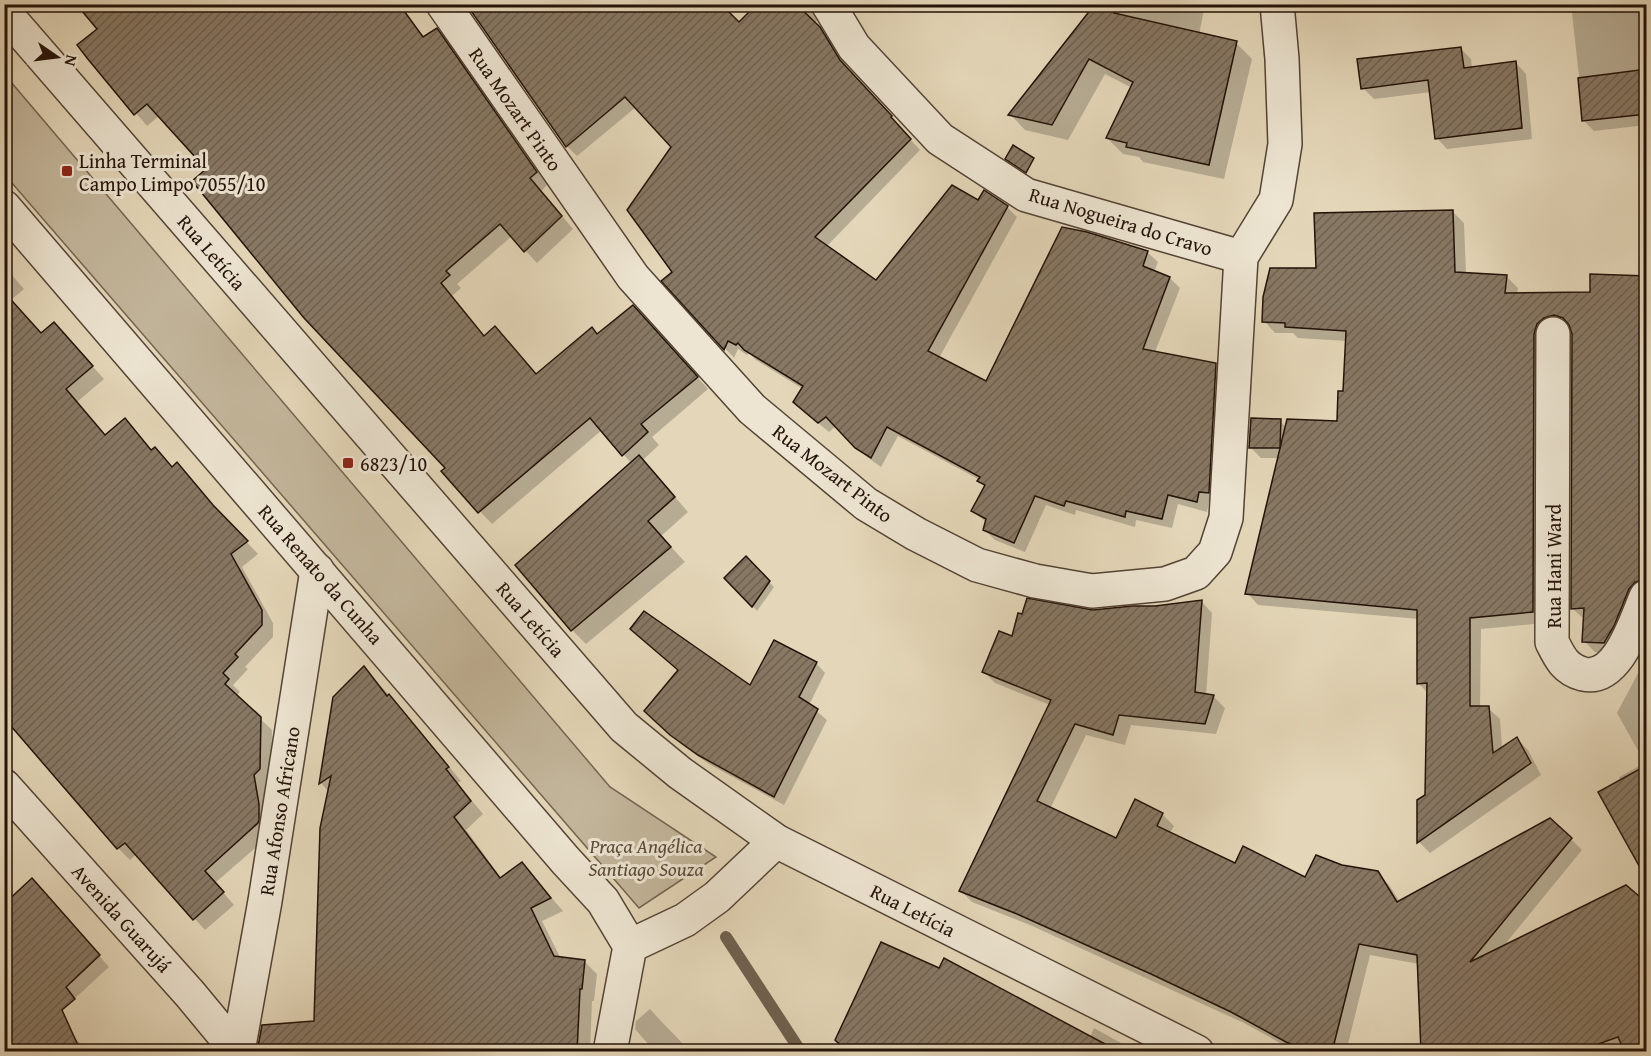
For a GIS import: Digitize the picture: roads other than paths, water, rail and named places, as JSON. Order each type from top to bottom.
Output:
[{"type":"street","name":"Rua Mozart Pinto","points":[[443,4],[633,277],[752,410],[866,504],[916,534],[977,565],[1035,581],[1092,591],[1165,584],[1196,573],[1215,552],[1226,518],[1240,257]]},
{"type":"street","name":"Rua Nogueira do Cravo","points":[[828,4],[854,47],[940,139],[1026,195],[1240,257]]},
{"type":"street","points":[[1240,257],[1276,200],[1285,144],[1282,59],[1277,4]]},
{"type":"street","name":"Rua Letícia","points":[[4,12],[624,727],[680,773],[776,841],[1197,1052]]},
{"type":"street","name":"Rua Renato da Cunha","points":[[4,207],[566,861],[603,901],[630,945]]},
{"type":"street","name":"Rua Hani Ward","points":[[1553,334],[1552,642],[1562,662],[1576,672],[1588,675],[1605,672],[1620,656],[1647,597]]},
{"type":"street","name":"Rua Afonso Africano","points":[[238,1051],[265,901],[317,570]]},
{"type":"street","name":"Avenida Guarujá","points":[[4,786],[190,993],[238,1051]]},
{"type":"street","points":[[610,1052],[630,945],[685,920],[717,897],[776,841]]},
{"type":"waterway","points":[[726,937],[801,1052]]},
{"type":"place","name":"Linha Terminal Campo Limpo 7055/10","points":[[67,171]]},
{"type":"place","name":"6823/10","points":[[348,463]]},
{"type":"park label","name":"Praça Angélica Santiago Souza","points":[[646,856]]}]
